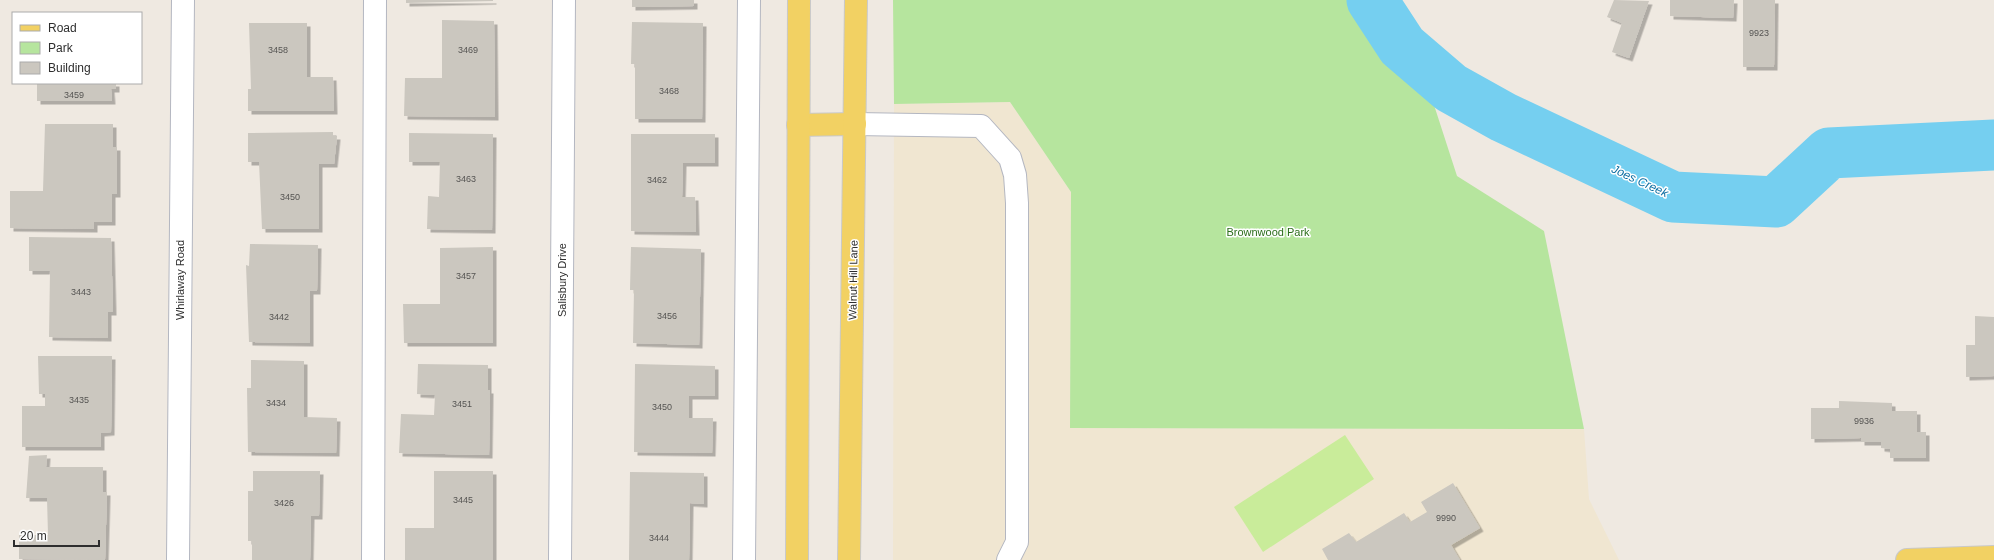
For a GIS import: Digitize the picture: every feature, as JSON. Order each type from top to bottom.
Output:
[{"type":"main road","points":[[798,560],[799,0]]},
{"type":"main road","name":"Walnut Hill Lane","points":[[849,560],[856,0]]},
{"type":"main road","points":[[798,125],[855,124]]},
{"type":"main road","points":[[1907,560],[1994,557]]},
{"type":"street","name":"Whirlaway Road","points":[[178,560],[183,0]]},
{"type":"street","points":[[373,560],[375,0]]},
{"type":"street","name":"Salisbury Drive","points":[[560,560],[564,0]]},
{"type":"street","points":[[744,560],[749,0]]},
{"type":"street","points":[[855,124],[981,126],[1010,158],[1015,175],[1017,203],[1017,542],[1008,560]]},
{"type":"shaded area","points":[[1010,102],[1071,192],[1070,428],[1584,429],[1589,499],[1619,560],[893,560],[894,104]]},
{"type":"green space","name":"Brownwood Park","points":[[893,0],[1400,0],[1457,176],[1544,231],[1584,429],[1070,428],[1071,192],[1010,102],[894,104]]},
{"type":"green space","points":[[1345,435],[1374,479],[1263,552],[1234,507]]},
{"type":"building","points":[[406,0],[493,0],[493,1],[406,3]]},
{"type":"building","points":[[632,0],[694,0],[694,6],[632,7]]},
{"type":"building","points":[[1614,0],[1649,1],[1629,58],[1612,52],[1622,23],[1607,17]]},
{"type":"building","points":[[1670,0],[1734,0],[1733,18],[1670,16]]},
{"type":"building","points":[[1743,0],[1775,0],[1774,67],[1743,67]]},
{"type":"building","points":[[442,20],[494,21],[495,117],[404,116],[405,78],[442,78]]},
{"type":"building","points":[[632,22],[703,23],[702,119],[635,119],[635,64],[631,64]]},
{"type":"building","points":[[249,23],[307,23],[307,77],[333,77],[334,111],[248,111],[248,89],[251,89]]},
{"type":"building","points":[[37,84],[116,84],[116,89],[111,89],[112,101],[37,101]]},
{"type":"building","points":[[45,124],[113,124],[113,147],[117,147],[117,194],[112,194],[112,222],[94,222],[94,229],[10,228],[10,191],[43,191]]},
{"type":"building","points":[[333,132],[333,136],[337,136],[334,164],[319,164],[319,229],[262,229],[259,162],[248,162],[248,133]]},
{"type":"building","points":[[409,133],[493,134],[492,230],[427,229],[428,196],[439,197],[440,162],[409,162]]},
{"type":"building","points":[[631,134],[715,134],[715,163],[683,163],[682,197],[695,197],[696,232],[631,231]]},
{"type":"building","points":[[29,237],[111,238],[113,312],[108,312],[108,338],[49,337],[50,271],[29,271]]},
{"type":"building","points":[[250,244],[318,245],[317,291],[310,291],[310,343],[249,342],[246,265],[249,266]]},
{"type":"building","points":[[493,247],[493,343],[404,343],[403,304],[440,304],[440,248]]},
{"type":"building","points":[[631,247],[701,249],[699,345],[633,343],[634,290],[630,290]]},
{"type":"building","points":[[1975,316],[1994,317],[1994,376],[1966,377],[1966,345],[1975,345]]},
{"type":"building","points":[[38,356],[112,356],[111,432],[101,433],[101,447],[22,447],[22,406],[45,406],[45,394],[39,394]]},
{"type":"building","points":[[251,360],[304,361],[304,417],[337,418],[336,453],[248,452],[247,388],[251,388]]},
{"type":"building","points":[[418,364],[488,365],[488,390],[490,390],[489,455],[399,453],[401,414],[434,415],[435,395],[417,394]]},
{"type":"building","points":[[635,364],[715,366],[715,396],[689,396],[689,418],[713,418],[712,453],[634,452]]},
{"type":"building","points":[[1839,401],[1892,403],[1892,411],[1917,411],[1917,432],[1926,432],[1926,458],[1890,458],[1890,449],[1881,448],[1881,442],[1861,442],[1861,438],[1811,439],[1811,408],[1839,408]]},
{"type":"building","points":[[47,455],[46,467],[103,467],[103,492],[107,492],[105,560],[19,559],[19,535],[48,535],[47,498],[26,498],[29,456]]},
{"type":"building","points":[[253,471],[320,471],[319,516],[311,516],[310,560],[252,560],[252,541],[248,541],[248,491],[253,491]]},
{"type":"building","points":[[434,471],[493,471],[493,560],[405,560],[405,528],[434,528]]},
{"type":"building","points":[[630,472],[704,473],[704,504],[690,503],[689,560],[629,560]]},
{"type":"building","points":[[1453,483],[1480,528],[1451,545],[1460,560],[1328,560],[1322,549],[1349,533],[1356,542],[1404,513],[1410,522],[1427,512],[1421,502]]},
{"type":"waterway","name":"Joes Creek","points":[[1372,0],[1402,46],[1451,88],[1503,117],[1673,197],[1776,202],[1829,153],[1994,145]]}]
